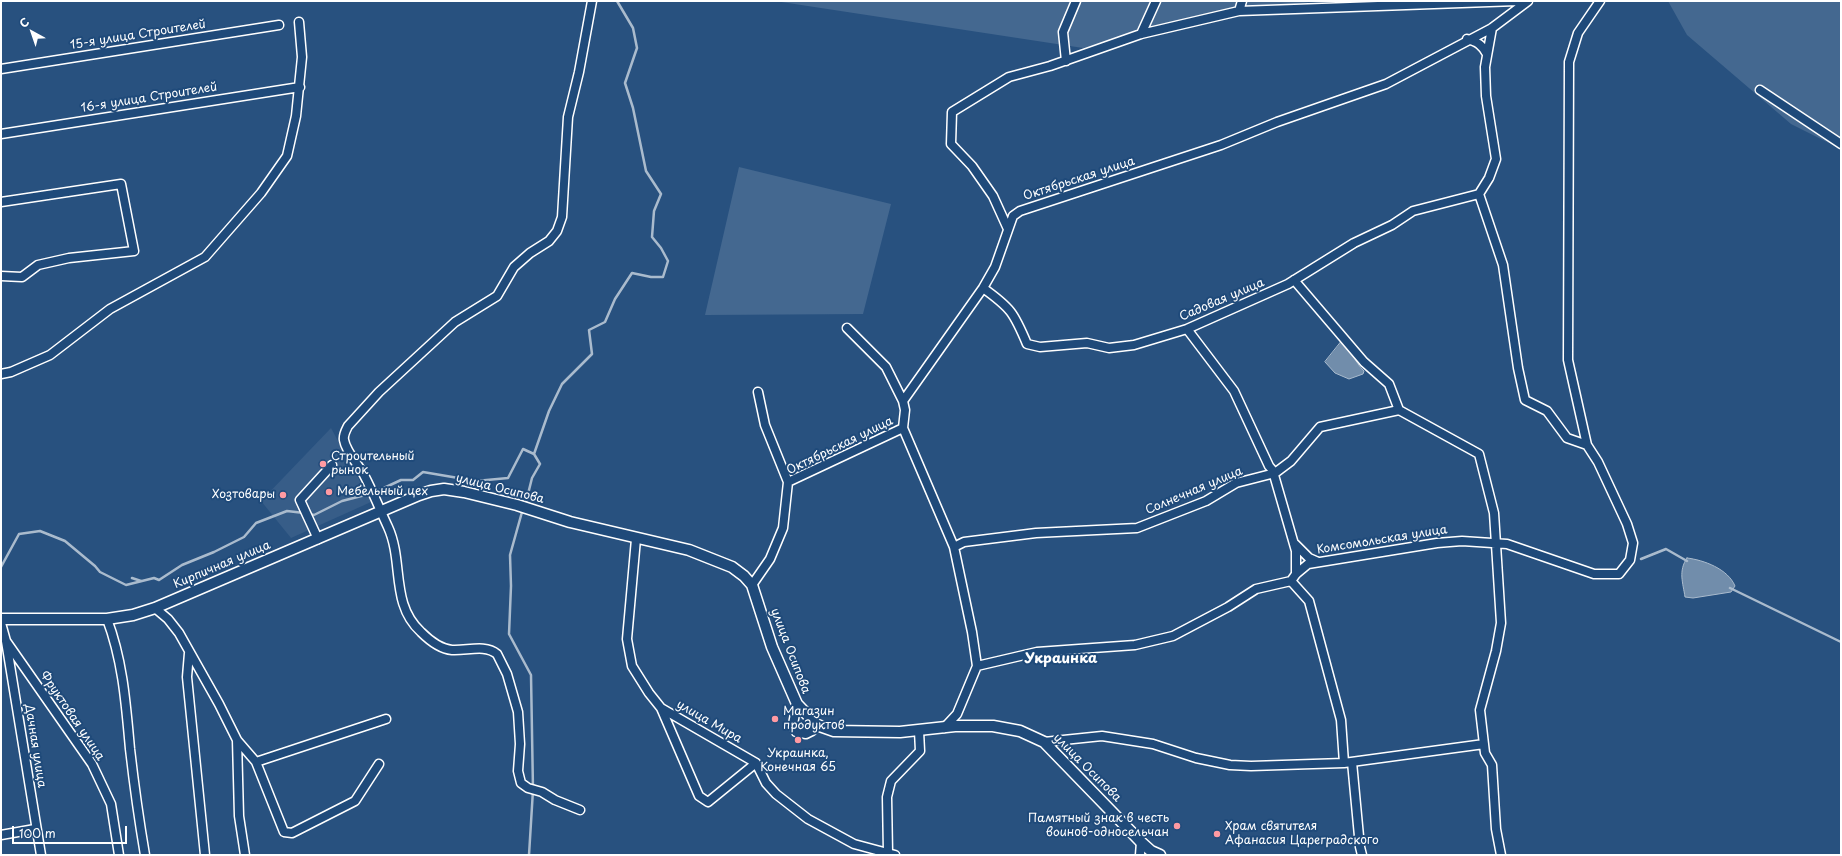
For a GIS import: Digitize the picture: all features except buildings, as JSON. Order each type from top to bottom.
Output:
[{"type":"main road","name":"Кирпичная улица","points":[[1,619],[107,619],[133,615],[155,608],[431,491],[444,489]]},
{"type":"main road","name":"улица Осипова","points":[[444,489],[517,505],[570,522],[636,539],[689,550],[732,567],[744,576],[752,585],[772,646],[797,704],[817,725],[834,731],[919,731],[944,728],[992,726],[1020,731],[1044,742],[1141,842],[1151,851],[1160,855]]},
{"type":"street","points":[[580,810],[555,800],[542,792],[528,788],[521,783],[518,771],[520,744],[518,712],[507,674],[497,654],[484,649],[452,650],[441,647],[431,641],[414,626],[403,605],[399,592],[397,556],[393,541],[363,474],[344,440],[346,431],[379,392],[455,322],[497,296],[514,267],[525,257],[549,241],[557,231],[562,217],[568,117],[579,72],[592,1]]},
{"type":"street","points":[[1066,61],[1063,32],[1076,1]]},
{"type":"street","points":[[1141,34],[1156,1]]},
{"type":"street","points":[[1239,11],[1242,1]]},
{"type":"street","points":[[1322,9],[1328,1]]},
{"type":"street","points":[[1008,229],[993,196],[972,166],[951,144],[952,112],[1009,77],[1066,61],[1141,34],[1239,11],[1322,9],[1411,3],[1517,1]]},
{"type":"street","name":"Октябрьская улица","points":[[752,585],[770,559],[783,528],[788,482],[903,428],[905,410],[903,401],[983,288],[995,267],[1013,216],[1020,211],[1221,145],[1277,122],[1386,84],[1468,39],[1492,28],[1528,1]]},
{"type":"street","points":[[1492,28],[1485,68],[1486,96],[1496,159],[1489,178],[1479,194],[1503,266],[1518,368],[1525,400],[1547,411],[1567,438],[1587,444],[1568,360],[1569,62],[1578,33],[1600,1]]},
{"type":"street","points":[[1,374],[11,372],[50,354],[110,309],[205,257],[261,193],[287,156],[296,116],[302,56],[299,22]]},
{"type":"street","name":"15-я улица Строителей","points":[[1,69],[279,24]]},
{"type":"street","points":[[1468,39],[1477,41],[1483,46],[1487,54]]},
{"type":"street","name":"16-я улица Строителей","points":[[1,134],[300,87]]},
{"type":"street","points":[[1760,90],[1841,144]]},
{"type":"street","points":[[1,202],[120,184],[134,251],[69,258],[38,266],[22,277],[1,276]]},
{"type":"street","name":"Садовая улица","points":[[983,288],[1005,303],[1015,316],[1027,344],[1040,347],[1087,343],[1109,348],[1134,345],[1187,328],[1294,280],[1354,243],[1392,225],[1413,211],[1479,194]]},
{"type":"street","points":[[1294,280],[1364,362],[1389,384],[1399,410],[1479,454],[1494,513],[1501,623],[1496,651],[1480,710],[1485,753],[1492,765],[1496,829],[1502,855]]},
{"type":"street","points":[[847,328],[886,367],[903,401]]},
{"type":"street","points":[[1187,328],[1234,391],[1269,466],[1275,473],[1274,475],[1296,552],[1296,574]]},
{"type":"street","points":[[758,392],[765,425],[788,482]]},
{"type":"street","name":"Солнечная улица","points":[[954,547],[964,542],[1036,533],[1137,528],[1206,501],[1236,483],[1275,473],[1291,462],[1320,427],[1399,410]]},
{"type":"street","points":[[903,428],[954,547],[972,632],[977,666],[957,714],[944,728]]},
{"type":"street","name":"Комсомольская улица","points":[[1291,582],[1296,574],[1308,564],[1437,543],[1462,541],[1507,544],[1594,574],[1619,574],[1630,560],[1633,543],[1627,524],[1598,462],[1587,444]]},
{"type":"street","points":[[318,539],[300,500],[332,465]]},
{"type":"street","name":"улица Мира","points":[[636,539],[627,639],[632,666],[649,693],[661,708],[756,763]]},
{"type":"street","points":[[1293,542],[1299,550],[1309,558],[1319,562]]},
{"type":"street","points":[[977,666],[1037,652],[1135,645],[1173,636],[1228,607],[1256,589],[1291,582],[1309,601],[1341,720],[1348,762],[1359,852]]},
{"type":"street","points":[[155,608],[168,619],[179,633],[219,704],[237,740],[256,762],[284,832],[292,833],[354,801],[379,764]]},
{"type":"street","points":[[107,619],[115,639],[123,680],[135,795],[145,855]]},
{"type":"street","points":[[1,623],[6,641]]},
{"type":"street","name":"Дачная улица","points":[[6,641],[35,829],[41,855]]},
{"type":"street","name":"Фруктовая улица","points":[[6,641],[92,764],[111,804],[119,855]]},
{"type":"street","points":[[189,653],[187,678],[205,855]]},
{"type":"street","points":[[797,704],[793,724],[796,732],[806,734],[812,731],[817,725]]},
{"type":"street","points":[[661,708],[700,796],[708,802],[756,763],[766,783],[776,794],[808,819],[854,844],[892,854],[887,797],[891,781],[920,751],[919,731]]},
{"type":"street","points":[[256,762],[386,719]]},
{"type":"street","points":[[1044,742],[1102,736],[1153,744],[1196,758],[1230,765],[1251,766],[1348,762],[1484,744]]},
{"type":"street","points":[[237,740],[239,816],[245,855]]},
{"type":"street","points":[[1,835],[35,829]]},
{"type":"street","points":[[1140,855],[1141,842]]},
{"type":"shaded area","points":[[775,1],[1320,1],[1239,11],[1083,48]]},
{"type":"shaded area","points":[[1668,1],[1841,1],[1841,149],[1791,124],[1687,35]]},
{"type":"shaded area","points":[[739,167],[891,204],[863,314],[705,315]]},
{"type":"shaded area","points":[[1341,342],[1348,348],[1364,371],[1363,374],[1349,379],[1335,373],[1325,362]]},
{"type":"shaded area","name":"Строительный рынок","points":[[331,428],[371,502],[291,538],[261,501]]},
{"type":"shaded area","points":[[1687,558],[1708,563],[1721,570],[1732,580],[1735,586],[1731,592],[1693,598],[1685,597],[1682,572]]},
{"type":"waterway","points":[[526,502],[532,478],[540,464],[534,454],[549,411],[562,384],[592,354],[589,330],[605,322],[615,299],[632,273],[651,277],[663,277],[668,261],[661,248],[652,237],[654,211],[661,194],[646,171],[633,108],[625,83],[637,48],[633,28],[617,1]]},
{"type":"waterway","points":[[309,514],[314,515],[342,501],[373,493],[401,480],[413,480],[423,472],[476,481],[508,478],[523,449],[534,454]]},
{"type":"waterway","points":[[1,567],[19,534],[40,531],[65,541],[100,572],[126,585],[154,578],[159,580],[182,565],[214,552],[244,537],[256,523],[287,511],[304,513]]},
{"type":"waterway","points":[[522,512],[510,555],[511,586],[509,634],[531,675],[533,790],[529,855]]},
{"type":"waterway","points":[[1641,559],[1666,549],[1687,561]]},
{"type":"waterway","points":[[132,578],[141,581]]},
{"type":"waterway","points":[[1730,588],[1841,642]]},
{"type":"place","name":"Строительный рынок","points":[[323,464]]},
{"type":"place","name":"Мебельный цех","points":[[329,492]]},
{"type":"place","name":"Хозтовары","points":[[283,495]]},
{"type":"place","name":"Магазин продуктов","points":[[775,719]]},
{"type":"place","name":"Украинка, Конечная 65","points":[[798,740]]},
{"type":"place","name":"Памятный знак в честь воинов-односельчан","points":[[1177,826]]},
{"type":"place","name":"Храм святителя Афанасия Цареградского","points":[[1217,834]]},
{"type":"district","name":"Украинка","points":[[1061,659]]}]
